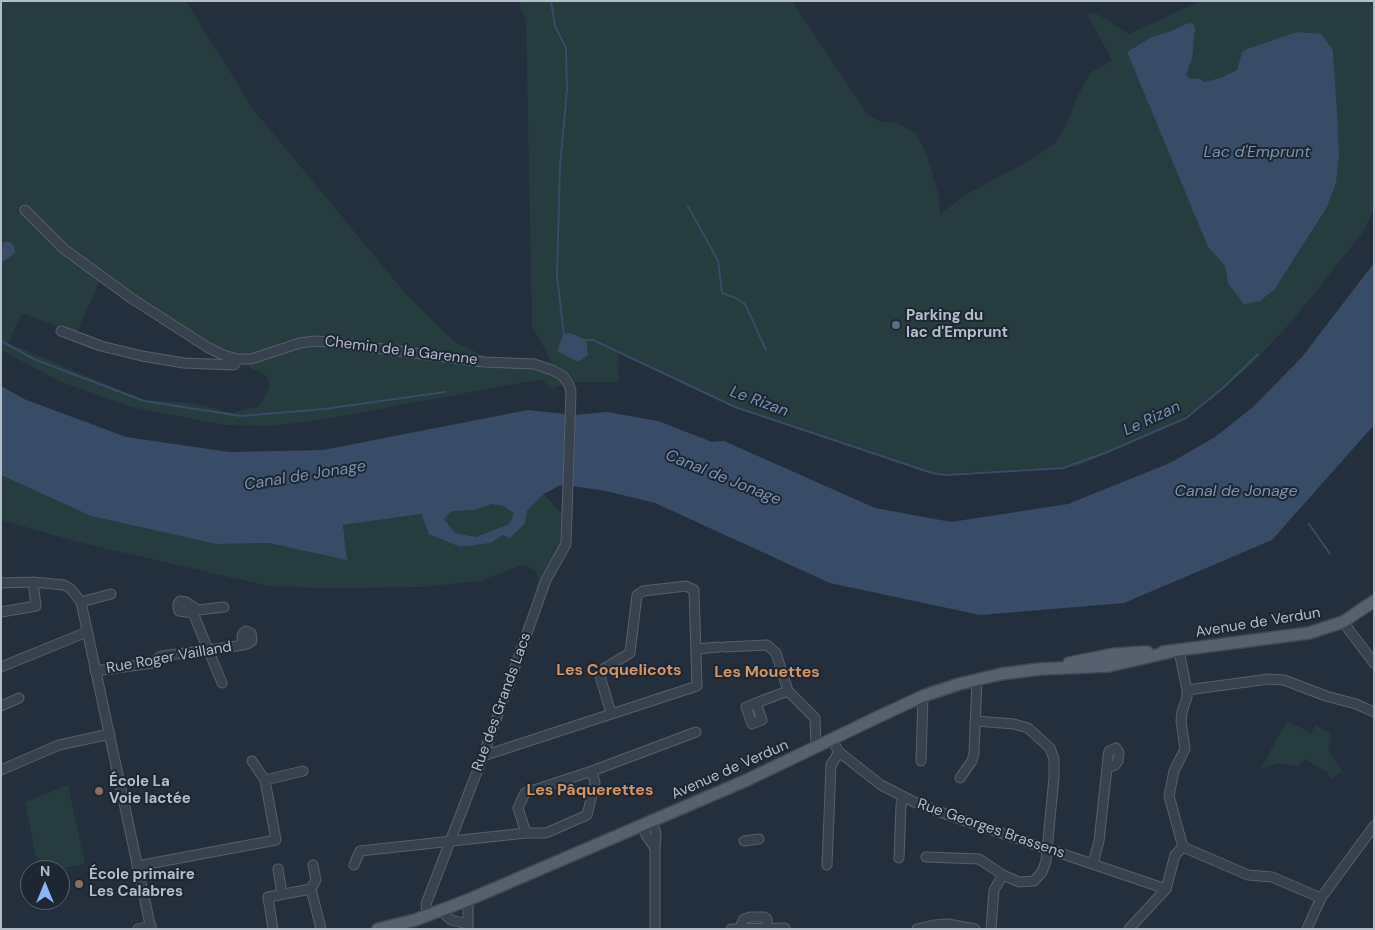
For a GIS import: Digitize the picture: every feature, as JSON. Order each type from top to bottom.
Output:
[{"type":"main road","name":"Avenue de Verdun","points":[[378,929],[414,920],[468,900],[747,780],[923,696],[959,684],[1001,674],[1040,669],[1114,654],[1174,651],[1310,633],[1343,622],[1374,601]]},
{"type":"street","points":[[25,210],[64,249],[131,298],[206,348],[238,360]]},
{"type":"street","name":"Chemin de la Garenne","points":[[60,331],[102,346],[142,356],[184,363],[234,365],[238,360],[251,359],[300,343],[314,341],[484,362],[534,364],[563,376],[569,385],[571,397]]},
{"type":"street","name":"Rue des Grands Lacs","points":[[427,915],[426,904],[483,756],[546,580],[566,544],[571,397]]},
{"type":"street","points":[[1,583],[33,582],[64,585],[81,602],[151,927],[138,929]]},
{"type":"street","points":[[1,612],[36,606],[33,582]]},
{"type":"street","points":[[483,756],[697,686],[694,590],[686,586],[643,591],[637,595],[630,653],[605,668],[600,676],[611,713]]},
{"type":"street","points":[[81,602],[111,594]]},
{"type":"street","points":[[222,683],[195,611],[224,607]]},
{"type":"street","points":[[1343,622],[1374,663]]},
{"type":"street","points":[[1,667],[87,632]]},
{"type":"street","name":"Rue Roger Vailland","points":[[95,671],[153,663],[161,656],[243,645]]},
{"type":"street","points":[[696,649],[767,645],[776,653],[788,691],[815,718],[816,747]]},
{"type":"street","points":[[1174,651],[1187,690],[1187,697],[1181,721],[1185,749],[1174,771],[1169,796],[1183,847]]},
{"type":"street","points":[[1187,690],[1269,679],[1284,680],[1326,696],[1356,704],[1374,712]]},
{"type":"street","points":[[960,778],[972,761],[974,754],[977,680]]},
{"type":"street","points":[[756,703],[788,691]]},
{"type":"street","points":[[921,761],[923,696]]},
{"type":"street","points":[[1,706],[19,698]]},
{"type":"street","points":[[926,857],[979,859],[1003,875],[1019,882],[1034,881],[1042,872],[1046,861],[1054,777],[1054,759],[1050,748],[1028,728],[1014,724],[975,721]]},
{"type":"street","points":[[526,833],[518,808],[525,793],[592,771],[696,732]]},
{"type":"street","points":[[1,770],[59,745],[110,734]]},
{"type":"street","name":"Rue Georges Brassens","points":[[832,740],[839,752],[881,785],[903,797],[948,816],[1166,889]]},
{"type":"street","points":[[827,865],[831,765],[839,752]]},
{"type":"street","points":[[137,866],[276,840],[266,780],[252,761]]},
{"type":"street","points":[[1093,864],[1099,841],[1107,768]]},
{"type":"street","points":[[354,865],[360,850],[526,833],[546,833],[587,815],[595,782],[592,771]]},
{"type":"street","points":[[266,780],[303,772]]},
{"type":"street","points":[[898,858],[900,806],[903,797]]},
{"type":"street","points":[[647,823],[656,833],[655,929]]},
{"type":"street","points":[[1307,929],[1321,898],[1374,826]]},
{"type":"street","points":[[744,841],[759,839]]},
{"type":"street","points":[[1129,929],[1166,889],[1175,855],[1183,847]]},
{"type":"street","points":[[1183,847],[1248,875],[1272,877],[1321,898]]},
{"type":"street","points":[[314,865],[316,880],[311,889],[321,929]]},
{"type":"street","points":[[278,869],[282,894]]},
{"type":"street","points":[[991,929],[994,890],[1003,875]]},
{"type":"street","points":[[273,929],[268,897],[311,889]]},
{"type":"street","points":[[440,910],[451,920],[468,926],[468,900]]},
{"type":"street","points":[[918,929],[948,924],[975,929]]},
{"type":"street","points":[[731,929],[785,928]]},
{"type":"green space","points":[[1,1],[186,1],[253,109],[406,294],[455,342],[489,358],[554,367],[532,325],[526,21],[518,1],[792,1],[868,115],[880,121],[899,124],[917,134],[928,159],[939,196],[940,214],[967,194],[1034,158],[1055,143],[1066,126],[1076,99],[1090,73],[1112,60],[1086,12],[1099,15],[1129,34],[1200,1],[1374,1],[1374,208],[1364,231],[1293,320],[1252,364],[1213,398],[1164,429],[1078,466],[935,474],[734,407],[619,353],[618,382],[570,382],[551,389],[542,379],[319,420],[272,426],[225,425],[131,407],[61,382],[1,350]],"holes":[[[1186,24],[1192,59],[1186,76],[1190,79],[1199,78],[1204,82],[1220,78],[1237,70],[1242,52],[1333,50],[1339,157],[1336,183],[1327,207],[1275,289],[1260,301],[1228,283],[1225,266],[1208,247],[1127,52],[1152,37]],[[101,278],[231,360],[252,362],[248,367],[267,376],[270,387],[259,406],[232,413],[194,403],[144,400],[8,343],[22,313],[76,334]]]},
{"type":"green space","points":[[1,475],[91,516],[216,544],[268,543],[347,560],[343,525],[421,514],[429,534],[460,547],[491,543],[525,523],[527,511],[544,494],[561,513],[564,526],[563,543],[536,603],[533,600],[538,581],[536,571],[523,565],[480,581],[421,587],[321,588],[268,586],[78,542],[1,520]]},
{"type":"green space","points":[[492,504],[503,506],[514,513],[509,524],[476,537],[455,533],[444,519],[452,511],[474,510]]},
{"type":"green space","points":[[1287,721],[1311,733],[1316,725],[1331,734],[1328,751],[1342,771],[1332,779],[1327,772],[1305,759],[1298,766],[1281,763],[1261,768]]},
{"type":"green space","points":[[68,785],[85,864],[70,867],[70,860],[37,860],[25,802]]},
{"type":"water","name":"Lac d'Emprunt","points":[[1193,23],[1195,29],[1192,59],[1186,75],[1190,79],[1199,78],[1204,82],[1220,78],[1237,70],[1242,52],[1247,49],[1297,32],[1321,34],[1333,50],[1339,157],[1336,183],[1327,207],[1275,289],[1260,301],[1244,304],[1228,283],[1225,266],[1208,247],[1127,52],[1152,37]]},
{"type":"water","points":[[3,242],[10,242],[14,246],[15,253],[1,261]]},
{"type":"water","name":"Canal de Jonage","points":[[1374,263],[1374,425],[1272,540],[1124,603],[980,615],[830,583],[655,503],[606,491],[573,486],[560,485],[544,494],[527,511],[525,523],[510,538],[503,535],[491,543],[460,547],[429,534],[421,514],[343,525],[347,560],[268,543],[216,544],[91,516],[1,475],[1,386],[24,399],[126,437],[229,452],[323,450],[528,410],[574,415],[607,412],[658,421],[712,442],[724,441],[875,508],[951,522],[1068,504],[1170,463],[1215,437],[1253,407],[1302,357]],"holes":[[[492,504],[503,506],[514,513],[509,524],[476,537],[455,533],[444,519],[452,511],[474,510]]]},
{"type":"water","points":[[570,333],[586,340],[588,355],[578,362],[557,351],[564,334]]},
{"type":"waterway","name":"Le Rizan","points":[[551,1],[555,26],[566,48],[567,90],[560,165],[557,276],[564,335]]},
{"type":"waterway","points":[[688,206],[718,261],[722,293],[736,298],[745,304],[766,350]]},
{"type":"waterway","name":"Le Rizan","points":[[586,340],[593,340],[735,407],[932,473],[946,475],[1063,468],[1105,453],[1186,418],[1224,387],[1258,354]]},
{"type":"waterway","points":[[1,341],[36,360],[144,401],[241,416],[324,409],[445,392]]},
{"type":"waterway","points":[[1309,524],[1330,554]]},
{"type":"place","name":"Parking du lac d'Emprunt","points":[[896,325]]},
{"type":"place","name":"École La Voie lactée","points":[[99,791]]},
{"type":"place","name":"École primaire Les Calabres","points":[[79,884]]},
{"type":"district","name":"Les Coquelicots","points":[[619,671]]},
{"type":"district","name":"Les Mouettes","points":[[767,673]]},
{"type":"district","name":"Les Pâquerettes","points":[[590,791]]}]
